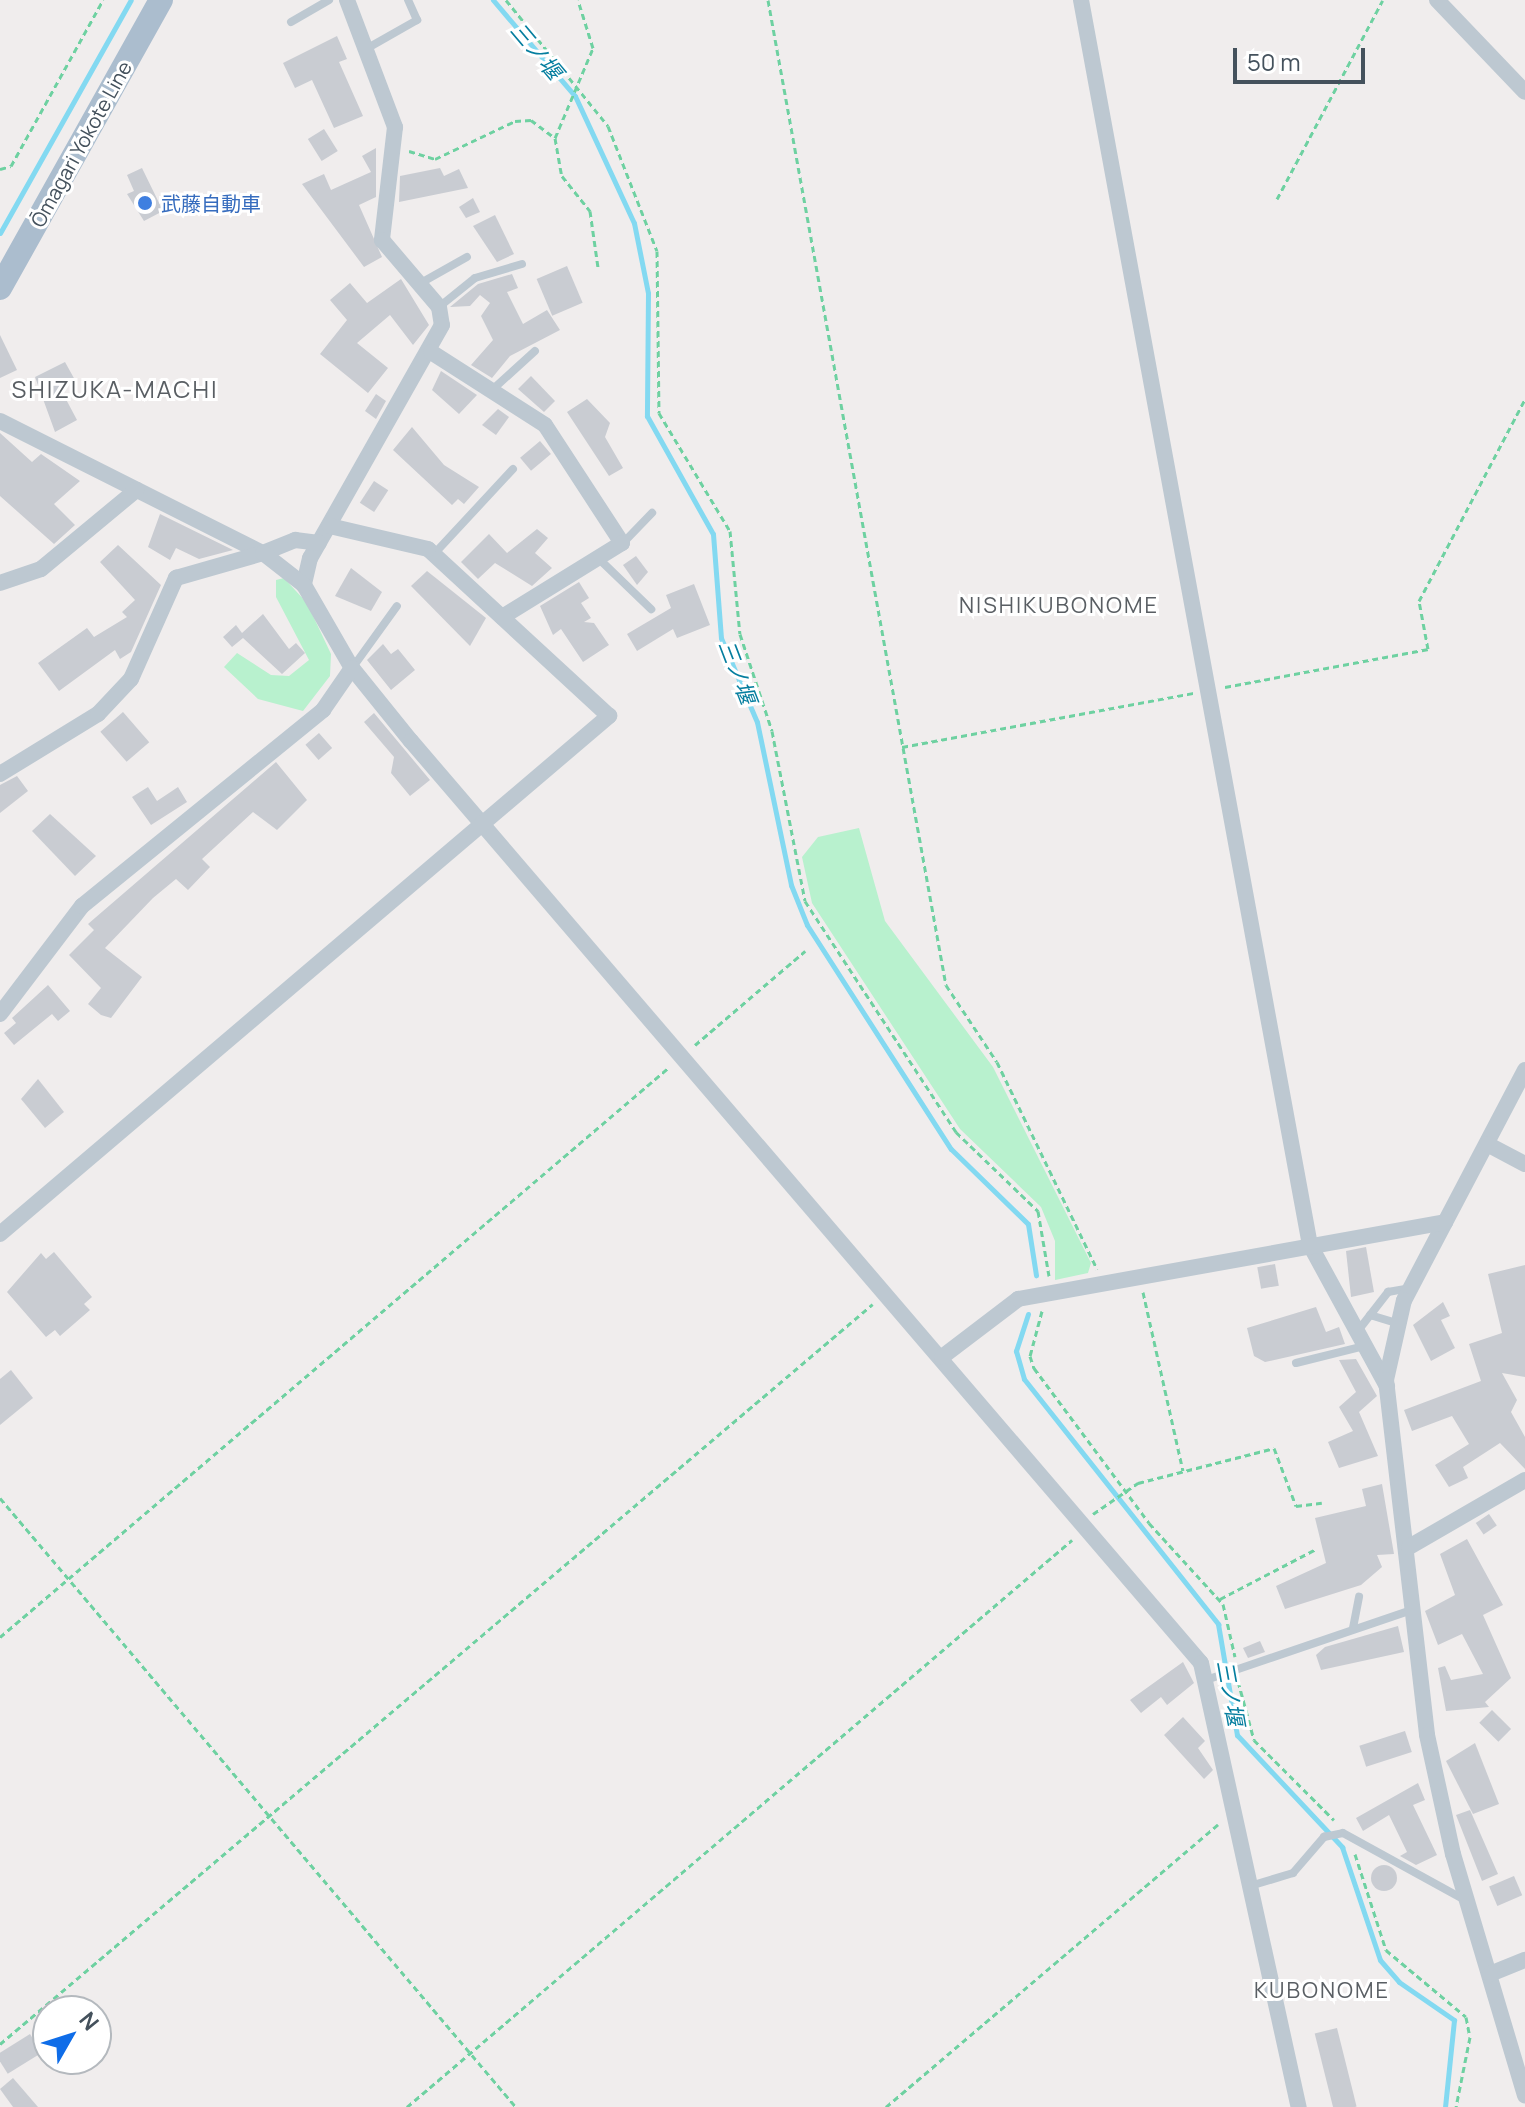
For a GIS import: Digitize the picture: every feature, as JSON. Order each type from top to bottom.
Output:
[{"type":"main road","name":"Ōmagari Yokote Line","points":[[0,288],[161,0]]},
{"type":"street","points":[[304,585],[319,543],[431,352],[442,325],[439,307],[382,240],[393,140],[366,49],[347,0]]},
{"type":"street","points":[[1081,0],[1310,1245],[1387,1386]]},
{"type":"street","points":[[1437,0],[1525,92]]},
{"type":"street","points":[[431,352],[545,425],[622,543],[502,617]]},
{"type":"street","points":[[0,421],[263,553],[304,585],[352,668],[480,822],[942,1357],[1201,1663],[1209,1678],[1233,1811],[1299,2107]]},
{"type":"street","points":[[0,583],[41,569],[136,490]]},
{"type":"street","points":[[0,1234],[480,822],[609,716],[434,554],[330,526]]},
{"type":"street","points":[[0,774],[98,714],[131,679],[176,578],[263,553],[295,540],[319,543]]},
{"type":"street","points":[[0,1014],[82,906],[323,710],[352,668]]},
{"type":"street","points":[[1525,1070],[1410,1288],[1397,1323],[1387,1386],[1409,1547],[1427,1735],[1467,1901],[1525,2095]]},
{"type":"street","points":[[1487,1144],[1525,1164]]},
{"type":"street","points":[[942,1357],[1003,1305],[1047,1294],[1445,1222]]},
{"type":"street","points":[[1409,1547],[1525,1480]]},
{"type":"street","points":[[1490,1974],[1525,1960]]},
{"type":"lane","points":[[291,22],[329,0]]},
{"type":"lane","points":[[366,49],[417,20],[408,0]]},
{"type":"lane","points":[[419,284],[467,257]]},
{"type":"lane","points":[[439,307],[475,278],[522,264]]},
{"type":"lane","points":[[492,391],[535,351]]},
{"type":"lane","points":[[434,554],[513,469]]},
{"type":"lane","points":[[622,543],[652,513]]},
{"type":"lane","points":[[598,558],[651,609]]},
{"type":"lane","points":[[352,668],[397,606]]},
{"type":"lane","points":[[1296,1363],[1361,1339],[1370,1315],[1397,1286],[1410,1288]]},
{"type":"lane","points":[[1370,1315],[1397,1323]]},
{"type":"lane","points":[[1353,1628],[1359,1597]]},
{"type":"lane","points":[[1209,1678],[1414,1609]]},
{"type":"lane","points":[[1250,1886],[1293,1873],[1324,1837],[1342,1833],[1467,1901]]},
{"type":"path","points":[[0,169],[11,166],[103,0]]},
{"type":"path","points":[[506,0],[580,86],[608,126],[657,251],[659,413],[730,531],[740,634],[772,731],[805,901],[956,1132],[1038,1211],[1050,1251],[1047,1294],[1030,1356],[1034,1368],[1123,1489],[1219,1600],[1254,1740],[1342,1833],[1363,1870],[1386,1950],[1466,2017],[1470,2037],[1456,2107]]},
{"type":"path","points":[[578,0],[593,48],[580,86],[570,101],[555,138],[562,176],[590,211],[598,267]]},
{"type":"path","points":[[768,0],[902,747],[951,999],[997,1062],[1103,1284]]},
{"type":"path","points":[[1277,199],[1383,0]]},
{"type":"path","points":[[393,140],[435,159],[515,121],[531,120],[555,138]]},
{"type":"path","points":[[902,747],[1428,649],[1419,601],[1525,399]]},
{"type":"path","points":[[0,1637],[805,951]]},
{"type":"path","points":[[1140,1277],[1183,1471]]},
{"type":"path","points":[[0,2044],[886,1293]]},
{"type":"path","points":[[1106,1504],[1123,1489],[1274,1448],[1296,1506],[1322,1503]]},
{"type":"path","points":[[0,1498],[516,2107]]},
{"type":"path","points":[[407,2107],[1087,1527]]},
{"type":"path","points":[[1219,1600],[1316,1549]]},
{"type":"path","points":[[886,2107],[1233,1811]]},
{"type":"green space","points":[[284,578],[307,603],[331,654],[330,676],[303,711],[258,699],[224,667],[237,653],[271,675],[289,676],[309,660],[276,597],[276,580]]},
{"type":"green space","points":[[859,828],[885,921],[993,1067],[1091,1263],[1088,1273],[1055,1280],[1055,1241],[1041,1207],[960,1129],[812,903],[802,857],[818,837]]},
{"type":"building","points":[[337,36],[347,59],[339,62],[363,116],[334,128],[312,80],[295,88],[283,63]]},
{"type":"building","points":[[324,129],[338,151],[322,161],[308,139]]},
{"type":"building","points":[[376,148],[376,197],[359,205],[382,257],[364,267],[302,184],[324,174],[331,190],[371,172],[362,156]]},
{"type":"building","name":"武藤自動車","points":[[142,168],[163,211],[144,221],[127,194],[134,191],[127,175]]},
{"type":"building","points":[[440,168],[444,176],[459,169],[468,188],[399,202],[400,176]]},
{"type":"building","points":[[473,198],[480,212],[466,218],[459,207]]},
{"type":"building","points":[[495,215],[514,254],[497,262],[473,226]]},
{"type":"building","points":[[567,266],[583,303],[552,316],[537,279]]},
{"type":"building","points":[[512,274],[518,288],[507,292],[523,324],[547,310],[560,330],[510,356],[492,378],[471,365],[493,340],[481,316],[490,303],[480,295],[470,306],[450,307],[478,284]]},
{"type":"building","points":[[401,279],[429,325],[413,345],[390,315],[357,343],[388,368],[368,393],[320,354],[347,320],[330,300],[350,283],[367,303]]},
{"type":"building","points":[[0,335],[17,370],[0,378]]},
{"type":"building","points":[[65,362],[75,380],[60,388],[77,420],[55,432],[35,377]]},
{"type":"building","points":[[441,371],[477,395],[459,414],[432,390]]},
{"type":"building","points":[[531,376],[555,401],[544,412],[518,389]]},
{"type":"building","points":[[376,394],[386,401],[376,419],[365,411]]},
{"type":"building","points":[[587,399],[610,423],[605,437],[623,468],[609,476],[567,412]]},
{"type":"building","points":[[498,409],[509,417],[496,435],[482,425]]},
{"type":"building","points":[[412,427],[444,465],[479,487],[464,504],[458,499],[452,505],[393,450]]},
{"type":"building","points":[[0,433],[32,462],[41,454],[80,481],[54,504],[75,525],[54,544],[0,496]]},
{"type":"building","points":[[540,441],[551,454],[531,471],[520,458]]},
{"type":"building","points":[[374,481],[388,490],[374,512],[360,503]]},
{"type":"building","points":[[160,514],[233,550],[199,559],[176,548],[170,560],[148,547]]},
{"type":"building","points":[[537,529],[548,538],[535,553],[552,568],[532,586],[495,563],[478,579],[461,562],[489,534],[507,553]]},
{"type":"building","points":[[118,545],[161,585],[131,652],[120,659],[115,650],[59,691],[38,663],[87,628],[94,637],[127,617],[122,612],[135,600],[100,562]]},
{"type":"building","points":[[636,556],[648,572],[637,585],[623,565]]},
{"type":"building","points":[[351,568],[382,592],[371,611],[335,596]]},
{"type":"building","points":[[427,571],[486,618],[470,646],[411,586]]},
{"type":"building","points":[[579,582],[589,598],[581,603],[591,618],[584,622],[594,623],[609,645],[583,662],[561,629],[553,635],[540,606]]},
{"type":"building","points":[[694,584],[710,625],[677,638],[673,629],[637,651],[627,634],[671,608],[666,595]]},
{"type":"building","points":[[263,614],[289,649],[296,643],[305,653],[282,674],[243,638],[232,647],[223,637],[236,625],[242,633]]},
{"type":"building","points":[[383,644],[391,654],[398,649],[415,670],[391,690],[367,660]]},
{"type":"building","points":[[123,712],[149,742],[127,762],[100,732]]},
{"type":"building","points":[[374,713],[430,780],[410,796],[391,773],[394,757],[364,722]]},
{"type":"building","points":[[319,733],[332,748],[319,760],[305,745]]},
{"type":"building","points":[[276,762],[307,800],[277,830],[253,812],[202,859],[210,867],[188,890],[176,879],[153,898],[105,948],[142,977],[111,1018],[101,1015],[88,1004],[101,988],[69,955],[94,930],[88,924]]},
{"type":"building","points":[[17,776],[28,791],[0,813],[0,785]]},
{"type":"building","points":[[148,787],[157,801],[178,787],[187,802],[151,825],[132,797]]},
{"type":"building","points":[[50,814],[96,856],[75,876],[32,831]]},
{"type":"building","points":[[48,985],[70,1011],[58,1021],[52,1014],[14,1045],[4,1033],[16,1023],[12,1018]]},
{"type":"building","points":[[38,1079],[64,1112],[45,1128],[21,1099]]},
{"type":"building","points":[[1366,1247],[1374,1292],[1351,1297],[1346,1251]]},
{"type":"building","points":[[54,1252],[92,1297],[84,1304],[90,1310],[60,1336],[55,1330],[46,1337],[7,1292],[41,1253],[46,1259]]},
{"type":"building","points":[[1275,1264],[1279,1286],[1261,1289],[1257,1267]]},
{"type":"building","points":[[1525,1265],[1525,1377],[1502,1373],[1517,1400],[1511,1412],[1525,1437],[1525,1469],[1500,1443],[1463,1467],[1468,1478],[1449,1487],[1435,1465],[1469,1444],[1452,1416],[1412,1431],[1404,1410],[1481,1381],[1469,1344],[1502,1333],[1488,1274]]},
{"type":"building","points":[[1443,1302],[1450,1316],[1441,1320],[1455,1348],[1431,1361],[1413,1325]]},
{"type":"building","points":[[1316,1307],[1326,1332],[1339,1327],[1345,1344],[1265,1362],[1254,1356],[1247,1328]]},
{"type":"building","points":[[1356,1359],[1377,1396],[1359,1412],[1378,1456],[1339,1468],[1328,1442],[1353,1431],[1339,1407],[1356,1392],[1339,1360]]},
{"type":"building","points":[[11,1370],[33,1398],[0,1425],[0,1379]]},
{"type":"building","points":[[1382,1484],[1394,1554],[1377,1555],[1382,1567],[1361,1585],[1285,1609],[1276,1586],[1326,1563],[1315,1518],[1366,1506],[1362,1489]]},
{"type":"building","points":[[1489,1514],[1497,1526],[1484,1535],[1476,1523]]},
{"type":"building","points":[[1467,1539],[1503,1605],[1483,1615],[1511,1678],[1485,1702],[1489,1707],[1446,1711],[1438,1668],[1445,1666],[1451,1680],[1483,1674],[1462,1634],[1438,1645],[1425,1611],[1455,1595],[1440,1554]]},
{"type":"building","points":[[1398,1626],[1404,1652],[1321,1670],[1316,1655],[1325,1647]]},
{"type":"building","points":[[1260,1641],[1265,1652],[1248,1658],[1243,1648]]},
{"type":"building","points":[[1183,1662],[1194,1683],[1167,1705],[1161,1697],[1141,1713],[1130,1700]]},
{"type":"building","points":[[1492,1710],[1511,1729],[1498,1742],[1479,1723]]},
{"type":"building","points":[[1183,1717],[1205,1741],[1198,1748],[1213,1770],[1204,1779],[1164,1735]]},
{"type":"building","points":[[1405,1731],[1412,1752],[1366,1767],[1359,1746]]},
{"type":"building","points":[[1475,1743],[1499,1804],[1473,1814],[1446,1761]]},
{"type":"building","points":[[1418,1783],[1425,1800],[1413,1805],[1437,1855],[1416,1865],[1400,1856],[1407,1852],[1389,1815],[1363,1831],[1356,1818]]},
{"type":"building","points":[[1470,1810],[1498,1874],[1482,1881],[1456,1815]]},
{"type":"building","points":[[1384,1865],[1393,1869],[1397,1878],[1393,1887],[1384,1891],[1375,1887],[1371,1878],[1375,1869]]},
{"type":"building","points":[[1514,1876],[1522,1895],[1497,1906],[1489,1887]]},
{"type":"building","points":[[1337,2028],[1357,2107],[1333,2107],[1315,2034]]},
{"type":"building","points":[[30,2034],[32,2059],[8,2074],[0,2061],[0,2053]]},
{"type":"building","points":[[13,2078],[38,2107],[13,2107],[0,2089]]},
{"type":"waterway","points":[[0,233],[131,0]]},
{"type":"waterway","name":"三ノ堰","points":[[493,0],[575,96],[634,223],[648,293],[647,416],[713,534],[721,638],[757,722],[791,885],[807,925],[951,1149],[1028,1224],[1036,1275]]},
{"type":"waterway","name":"三ノ堰","points":[[1028,1314],[1016,1351],[1024,1379],[1218,1624],[1237,1735],[1342,1847],[1380,1960],[1399,1982],[1454,2020],[1445,2107]]},
{"type":"place","name":"武藤自動車","points":[[145,203]]},
{"type":"district","name":"SHIZUKA-MACHI","points":[[115,389]]},
{"type":"district","name":"NISHIKUBONOME","points":[[1059,606]]},
{"type":"district","name":"KUBONOME","points":[[1322,1991]]}]
